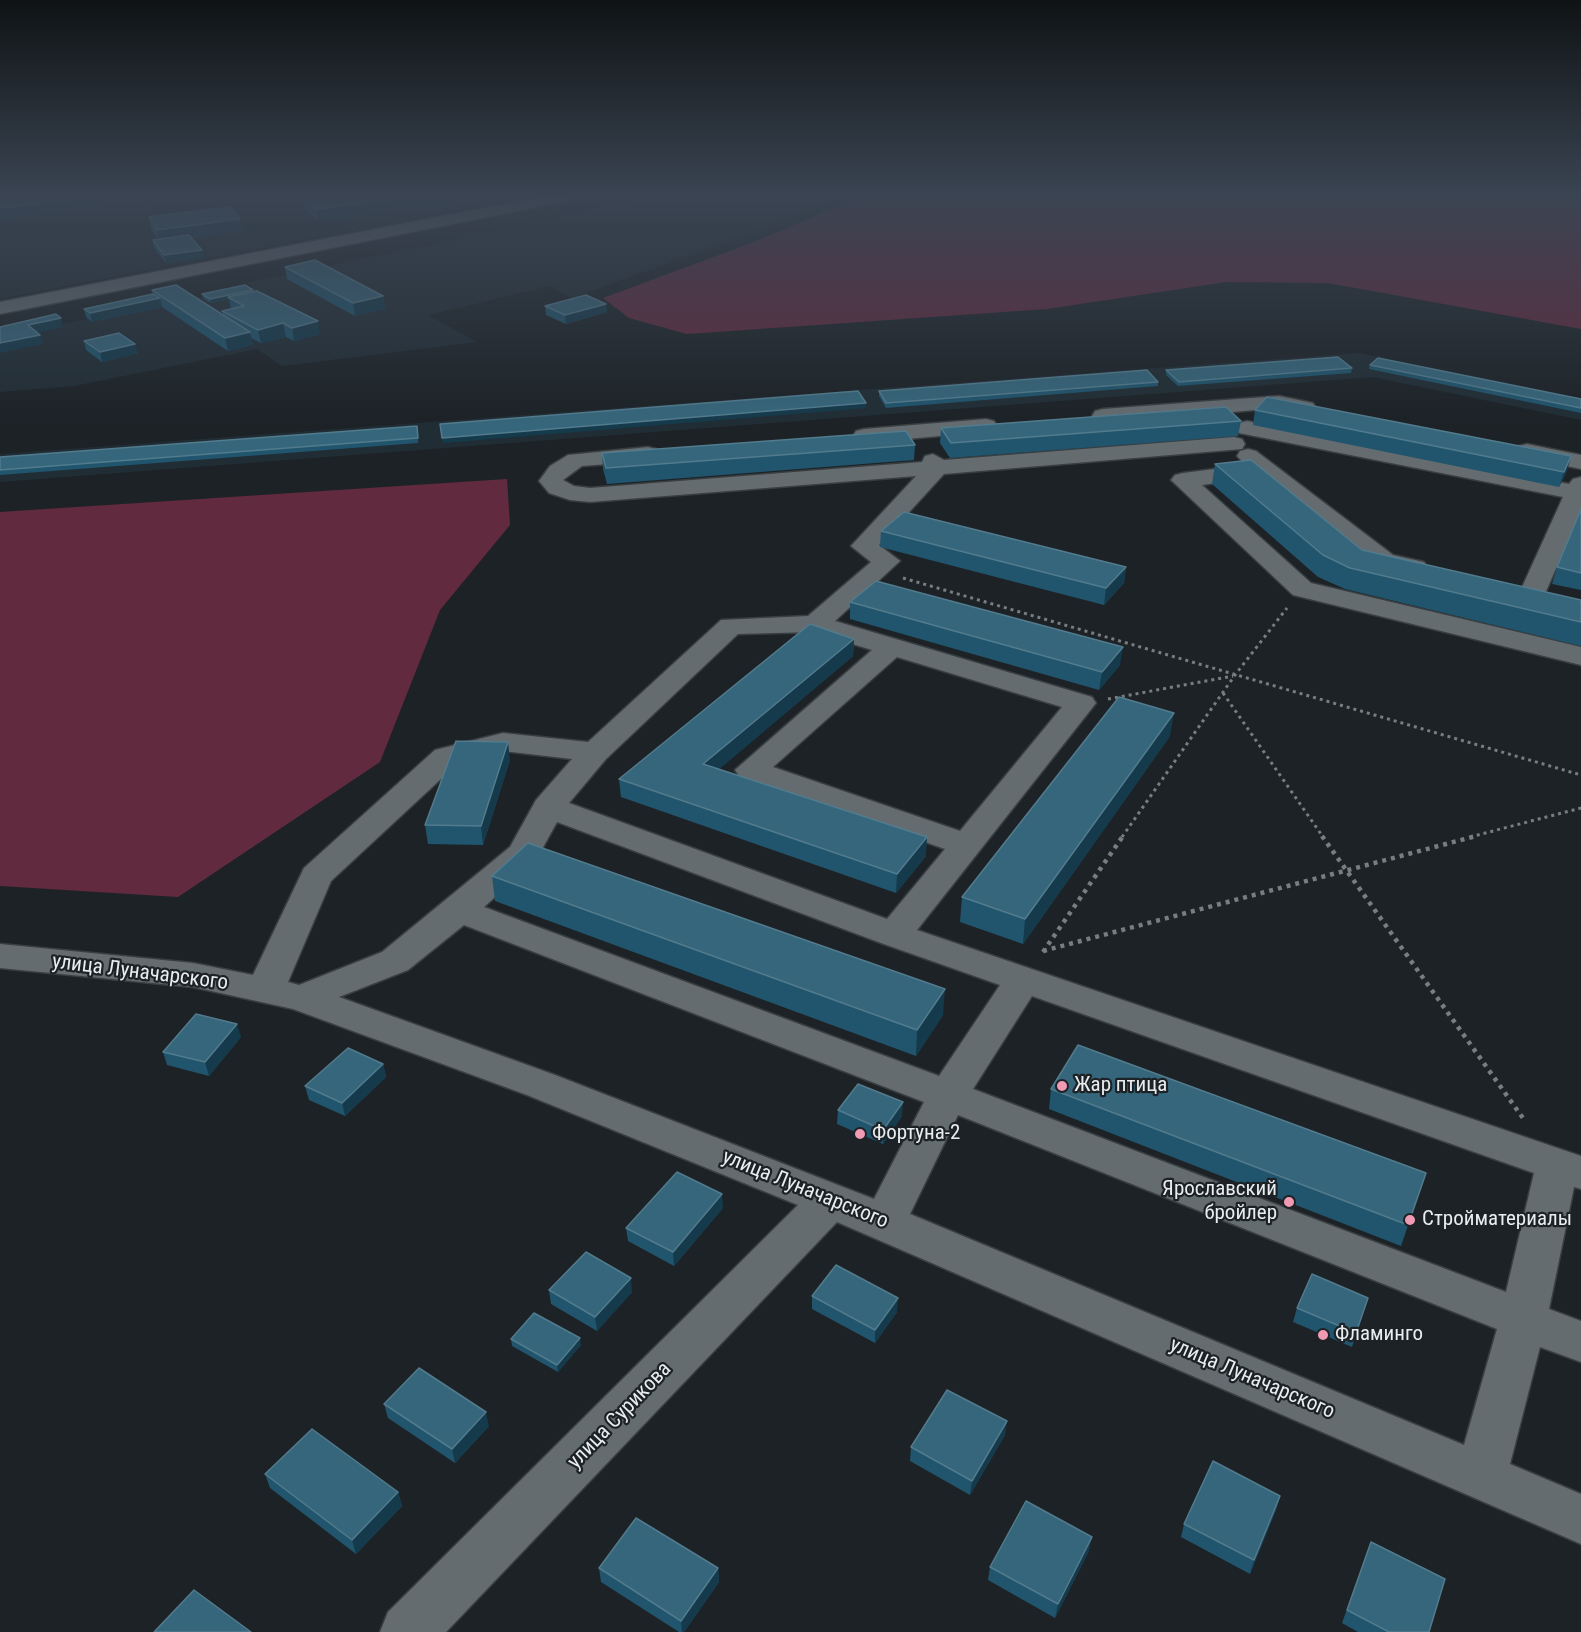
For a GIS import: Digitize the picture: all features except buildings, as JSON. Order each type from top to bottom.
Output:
[{"type":"street","points":[[0,308],[182,272]]},
{"type":"street","points":[[1078,418],[1279,402],[1325,412]]},
{"type":"street","points":[[1220,406],[1264,470],[1384,561],[1440,574]]},
{"type":"street","points":[[843,438],[1007,424]]},
{"type":"street","points":[[913,432],[938,467]]},
{"type":"street","points":[[669,452],[576,460],[558,471],[551,481],[557,488],[570,493],[590,495],[938,467],[1240,436],[1579,489],[1530,596]]},
{"type":"street","points":[[1511,448],[1581,462]]},
{"type":"street","points":[[815,624],[887,561],[864,546],[889,516],[938,467]]},
{"type":"street","points":[[1264,470],[1183,480],[1302,589],[1581,656]]},
{"type":"street","points":[[889,516],[923,525]]},
{"type":"street","points":[[283,994],[396,961],[459,910],[524,853],[548,807],[594,752],[731,626],[815,624],[1081,704],[894,935]]},
{"type":"street","points":[[892,647],[751,770],[968,846]]},
{"type":"street","points":[[283,994],[316,876],[446,757],[503,742],[594,752]]},
{"type":"street","points":[[548,807],[894,935],[1033,966],[1569,1169],[1523,1319],[1481,1476]]},
{"type":"street","points":[[459,910],[948,1095],[1581,1342]]},
{"type":"street","name":"улица Луначарского","points":[[0,956],[193,975],[283,994],[541,1085],[884,1222],[1581,1519]]},
{"type":"street","points":[[884,1222],[948,1095],[1033,966]]},
{"type":"street","name":"улица Сурикова","points":[[408,1632],[831,1200]]},
{"type":"path","points":[[877,570],[1581,775]]},
{"type":"path","points":[[1033,966],[1235,675],[1302,589]]},
{"type":"path","points":[[1081,704],[1235,675]]},
{"type":"path","points":[[1223,693],[1346,871],[1569,1169]]},
{"type":"path","points":[[1033,966],[1346,871],[1581,808]]},
{"type":"shaded area","points":[[0,272],[139,272],[0,299]]},
{"type":"shaded area","points":[[299,272],[643,272],[572,298],[550,286],[428,315],[477,342],[282,366],[257,349],[74,386],[0,392],[0,335],[253,287],[247,283]]},
{"type":"shaded area","points":[[673,272],[1581,272],[1581,329],[1328,283],[1226,282],[1047,309],[687,334],[629,318],[603,298]]},
{"type":"shaded area","points":[[1359,353],[1581,398],[1581,420],[1373,377],[0,482],[0,454]]},
{"type":"shaded area","points":[[507,479],[510,525],[440,610],[380,762],[178,897],[0,886],[0,512]]},
{"type":"place","name":"Жар птица","points":[[1062,1086]]},
{"type":"place","name":"Фортуна-2","points":[[860,1134]]},
{"type":"place","name":"Ярославский бройлер","points":[[1289,1202]]},
{"type":"place","name":"Стройматериалы","points":[[1410,1220]]},
{"type":"place","name":"Фламинго","points":[[1323,1335]]}]
